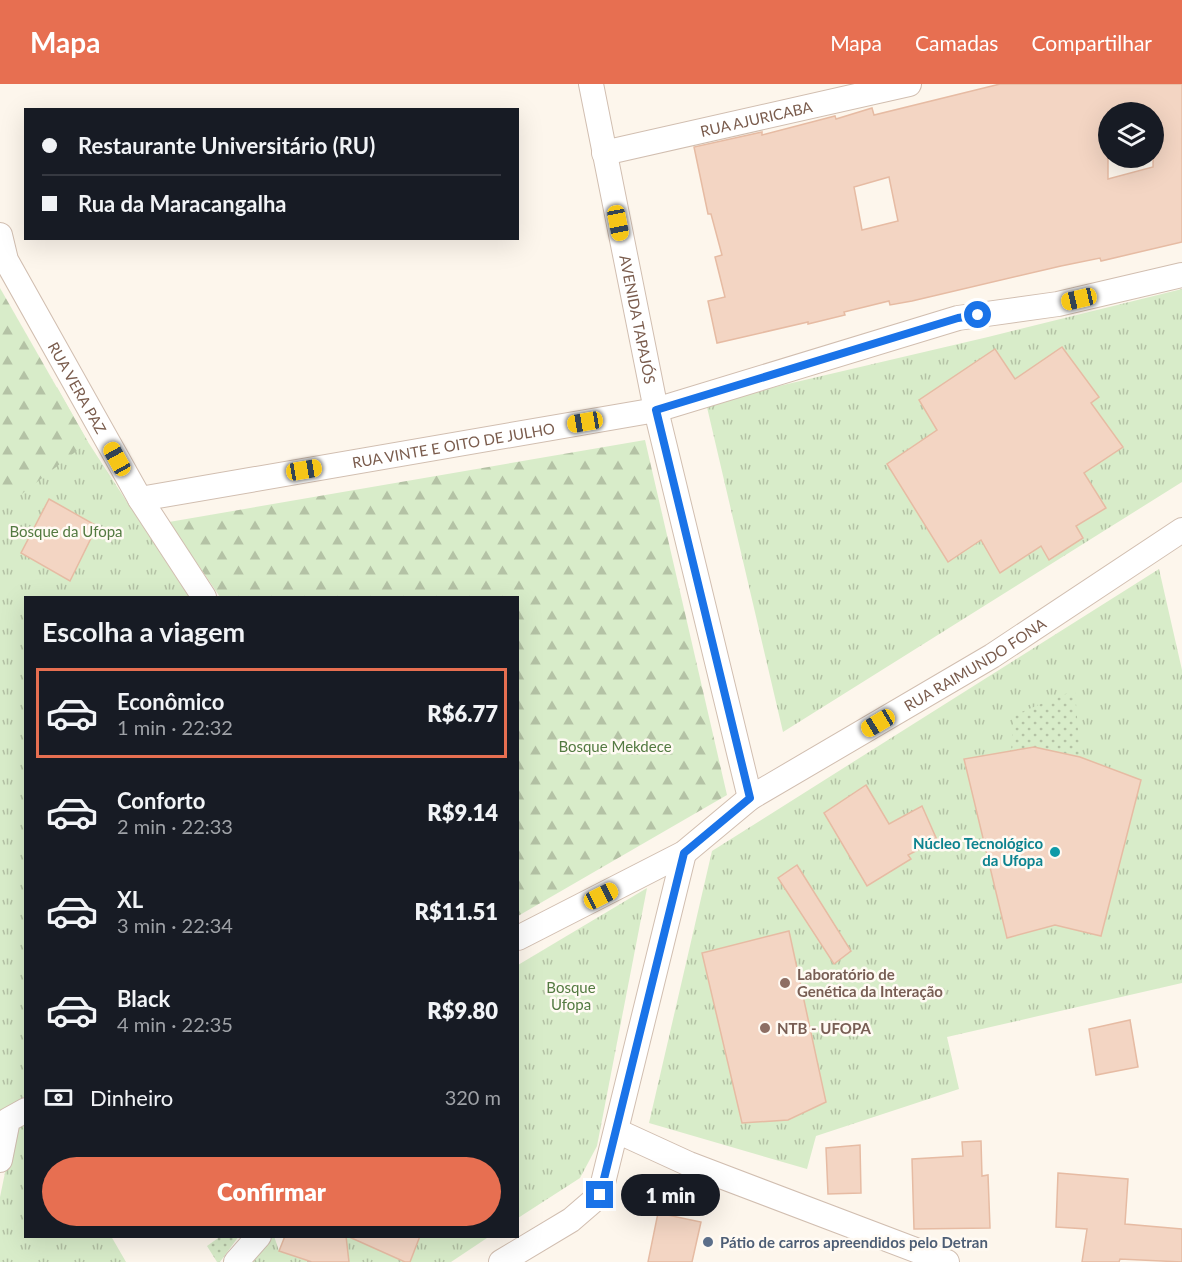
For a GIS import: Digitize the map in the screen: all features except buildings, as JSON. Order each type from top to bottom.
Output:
[{"type":"street","name":"AVENIDA TAPAJÓS","points":[[591,84],[656,410],[750,798]]},
{"type":"street","name":"RUA AJURICABA","points":[[604,153],[909,84]]},
{"type":"street","name":"RUA VERA PAZ","points":[[0,235],[3,261],[140,499],[203,596]]},
{"type":"street","name":"RUA VINTE E OITO DE JULHO","points":[[140,499],[656,410],[958,318],[1058,304],[1182,275]]},
{"type":"street","name":"RUA RAIMUNDO FONA","points":[[519,937],[684,853],[750,798],[992,656],[1182,530]]},
{"type":"street","points":[[501,1262],[571,1220],[600,1195],[684,853]]},
{"type":"street","points":[[0,1160],[8,1120],[24,1111]]},
{"type":"street","points":[[617,1131],[689,1164],[947,1262]]},
{"type":"street","points":[[236,1262],[257,1238]]},
{"type":"green space","points":[[0,288],[88,442],[0,511]]},
{"type":"green space","points":[[1182,289],[1182,482],[783,732],[706,403]]},
{"type":"green space","name":"Bosque da Ufopa","points":[[57,387],[88,442],[188,596],[24,596],[24,1097],[1,1113],[0,1118],[0,425]]},
{"type":"green space","name":"Bosque Mekdece","points":[[645,440],[727,795],[519,915],[519,596],[219,596],[169,522]]},
{"type":"green space","points":[[1159,569],[1182,670],[1182,983],[947,1037],[959,1089],[816,1136],[807,1169],[649,1123],[712,851]]},
{"type":"green space","points":[[1075,690],[1080,757],[1034,747],[1011,751],[1014,715]]},
{"type":"green space","name":"Bosque Ufopa","points":[[647,888],[597,1146],[580,1178],[519,1217],[519,964]]},
{"type":"green space","points":[[24,1124],[24,1238],[112,1238],[126,1262],[0,1262],[0,1197],[14,1129]]},
{"type":"green space","points":[[218,1238],[238,1238],[220,1262],[217,1262],[207,1246]]},
{"type":"green space","points":[[275,1238],[279,1251],[312,1262],[247,1262]]},
{"type":"green space","points":[[331,1238],[351,1238],[405,1262],[349,1262]]},
{"type":"green space","points":[[419,1238],[487,1238],[451,1262],[410,1262]]},
{"type":"place","name":"Núcleo Tecnológico da Ufopa","points":[[1055,852]]},
{"type":"place","name":"Laboratório de Genética da Interação","points":[[785,983]]},
{"type":"place","name":"NTB - UFOPA","points":[[765,1028]]},
{"type":"place","name":"Pátio de carros apreendidos pelo Detran","points":[[708,1242]]},
{"type":"route","points":[[600,1195],[684,853],[750,798],[656,410],[958,318],[978,315]]}]
